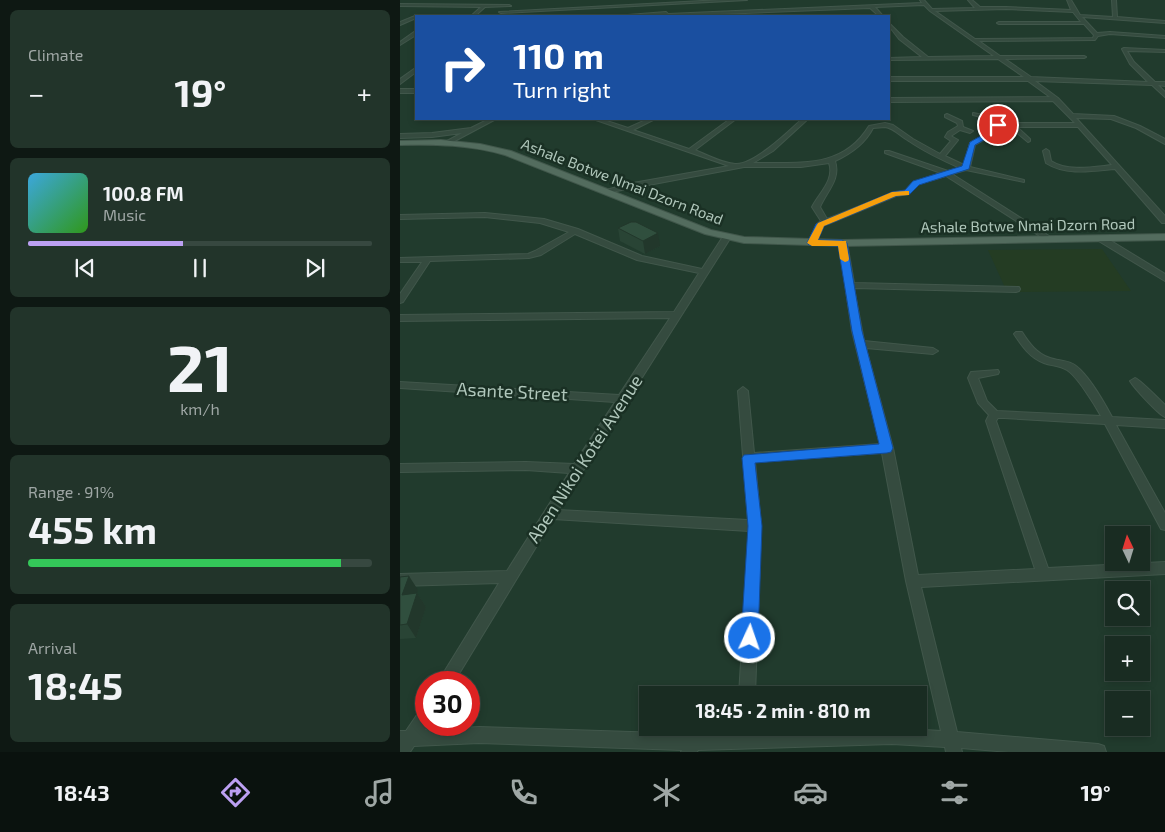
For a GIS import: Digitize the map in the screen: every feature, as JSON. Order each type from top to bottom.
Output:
[{"type":"main road","name":"Ashale Botwe Nmai Dzorn Road","points":[[400,143],[449,142],[477,144],[508,153],[666,216],[727,237],[754,242],[842,243],[1165,237]]},
{"type":"street","points":[[455,6],[461,0]]},
{"type":"street","points":[[400,5],[483,6],[640,0]]},
{"type":"street","points":[[501,12],[662,2],[744,0]]},
{"type":"street","points":[[970,0],[979,9]]},
{"type":"street","points":[[1069,0],[1074,12],[1096,35]]},
{"type":"street","points":[[1114,0],[1114,18]]},
{"type":"street","points":[[662,2],[667,15],[743,14],[923,2],[931,10],[1056,99],[1165,221]]},
{"type":"street","points":[[474,15],[483,6]]},
{"type":"street","points":[[871,6],[880,15]]},
{"type":"street","points":[[574,8],[575,15]]},
{"type":"street","points":[[931,10],[1017,8],[1074,12]]},
{"type":"street","points":[[541,15],[542,10]]},
{"type":"street","points":[[1079,16],[1165,22]]},
{"type":"street","points":[[400,24],[415,18]]},
{"type":"street","points":[[999,23],[1084,23]]},
{"type":"street","points":[[890,26],[901,38],[927,59]]},
{"type":"street","points":[[400,29],[415,32]]},
{"type":"street","points":[[400,44],[415,33]]},
{"type":"street","points":[[1096,35],[1110,33],[1165,37]]},
{"type":"street","points":[[974,40],[1092,40],[1095,39],[1096,35]]},
{"type":"street","points":[[1165,51],[1124,49],[1132,63],[1165,95]]},
{"type":"street","points":[[890,59],[1084,57]]},
{"type":"street","points":[[400,82],[415,71]]},
{"type":"street","points":[[890,79],[1029,78],[1165,84]]},
{"type":"street","points":[[400,91],[415,91]]},
{"type":"street","points":[[890,100],[1056,99]]},
{"type":"street","points":[[975,114],[987,117],[998,125],[1080,124]]},
{"type":"street","points":[[947,116],[960,122],[961,126],[959,128]]},
{"type":"street","points":[[1072,116],[1112,117],[1138,127],[1165,142]]},
{"type":"street","points":[[449,142],[490,120]]},
{"type":"street","points":[[599,120],[737,167]]},
{"type":"street","points":[[630,130],[650,120]]},
{"type":"street","points":[[691,150],[732,120]]},
{"type":"street","points":[[606,191],[631,184],[715,172],[746,164],[770,150],[804,120]]},
{"type":"street","points":[[1012,124],[1028,140]]},
{"type":"street","points":[[746,164],[810,163],[831,160],[850,149],[865,137],[871,127],[885,125],[892,126],[941,158],[966,168],[1022,181]]},
{"type":"street","points":[[970,131],[959,128],[950,133],[948,137],[972,144],[989,135],[998,125]]},
{"type":"street","points":[[400,136],[432,135],[471,130]]},
{"type":"street","points":[[941,158],[955,140]]},
{"type":"street","points":[[966,168],[972,144]]},
{"type":"street","points":[[1046,151],[1048,162],[1056,167],[1066,169],[1117,167]]},
{"type":"street","points":[[887,152],[941,170],[1046,238]]},
{"type":"street","points":[[825,222],[816,208],[824,191],[835,176],[835,169],[831,160]]},
{"type":"street","points":[[812,243],[821,224],[825,222],[895,194],[908,192],[916,183],[966,168]]},
{"type":"street","points":[[1155,210],[1165,210]]},
{"type":"street","points":[[400,217],[485,215],[541,221],[575,231],[640,258],[704,272]]},
{"type":"street","points":[[400,260],[529,256],[538,253],[575,231]]},
{"type":"street","name":"Aben Nikoi Kotei Avenue","points":[[453,671],[576,469],[624,399],[727,237]]},
{"type":"street","points":[[1100,238],[1165,278]]},
{"type":"street","points":[[842,243],[860,344],[887,448],[913,581],[953,745]]},
{"type":"street","points":[[400,300],[428,259]]},
{"type":"street","points":[[848,285],[1016,289]]},
{"type":"street","points":[[400,318],[676,315]]},
{"type":"street","points":[[1018,334],[1029,349],[1041,357],[1072,368],[1098,399],[1165,526]]},
{"type":"street","points":[[860,344],[933,351]]},
{"type":"street","points":[[994,372],[975,374],[973,378],[983,403],[995,415]]},
{"type":"street","points":[[1135,380],[1140,390],[1160,404],[1165,412]]},
{"type":"street","name":"Asante Street","points":[[400,385],[624,399]]},
{"type":"street","points":[[743,392],[755,526],[747,686]]},
{"type":"street","points":[[1043,574],[991,421],[995,415],[1165,424]]},
{"type":"street","points":[[748,458],[887,448]]},
{"type":"street","points":[[400,468],[526,466],[576,469]]},
{"type":"street","points":[[548,514],[755,526]]},
{"type":"street","points":[[913,581],[1165,568]]},
{"type":"street","points":[[400,580],[510,577]]},
{"type":"street","points":[[404,743],[415,728]]},
{"type":"street","points":[[404,743],[479,735],[691,747],[737,736]]},
{"type":"street","points":[[892,736],[953,745],[1098,752]]},
{"type":"green space","points":[[1102,249],[1131,291],[1007,292],[988,250]]},
{"type":"building","points":[[631,222],[636,222],[658,233],[643,241],[618,228]]},
{"type":"building","points":[[409,576],[402,595],[417,593],[407,624],[400,625],[400,577]]},
{"type":"slow traffic","points":[[845,259],[842,243],[812,243],[821,224],[895,194],[906,193]]},
{"type":"route","points":[[750,638],[755,526],[748,458],[887,448],[857,331],[842,243],[812,243],[821,224],[895,194],[904,194],[916,183],[966,168],[972,144],[989,135],[998,125]]}]
